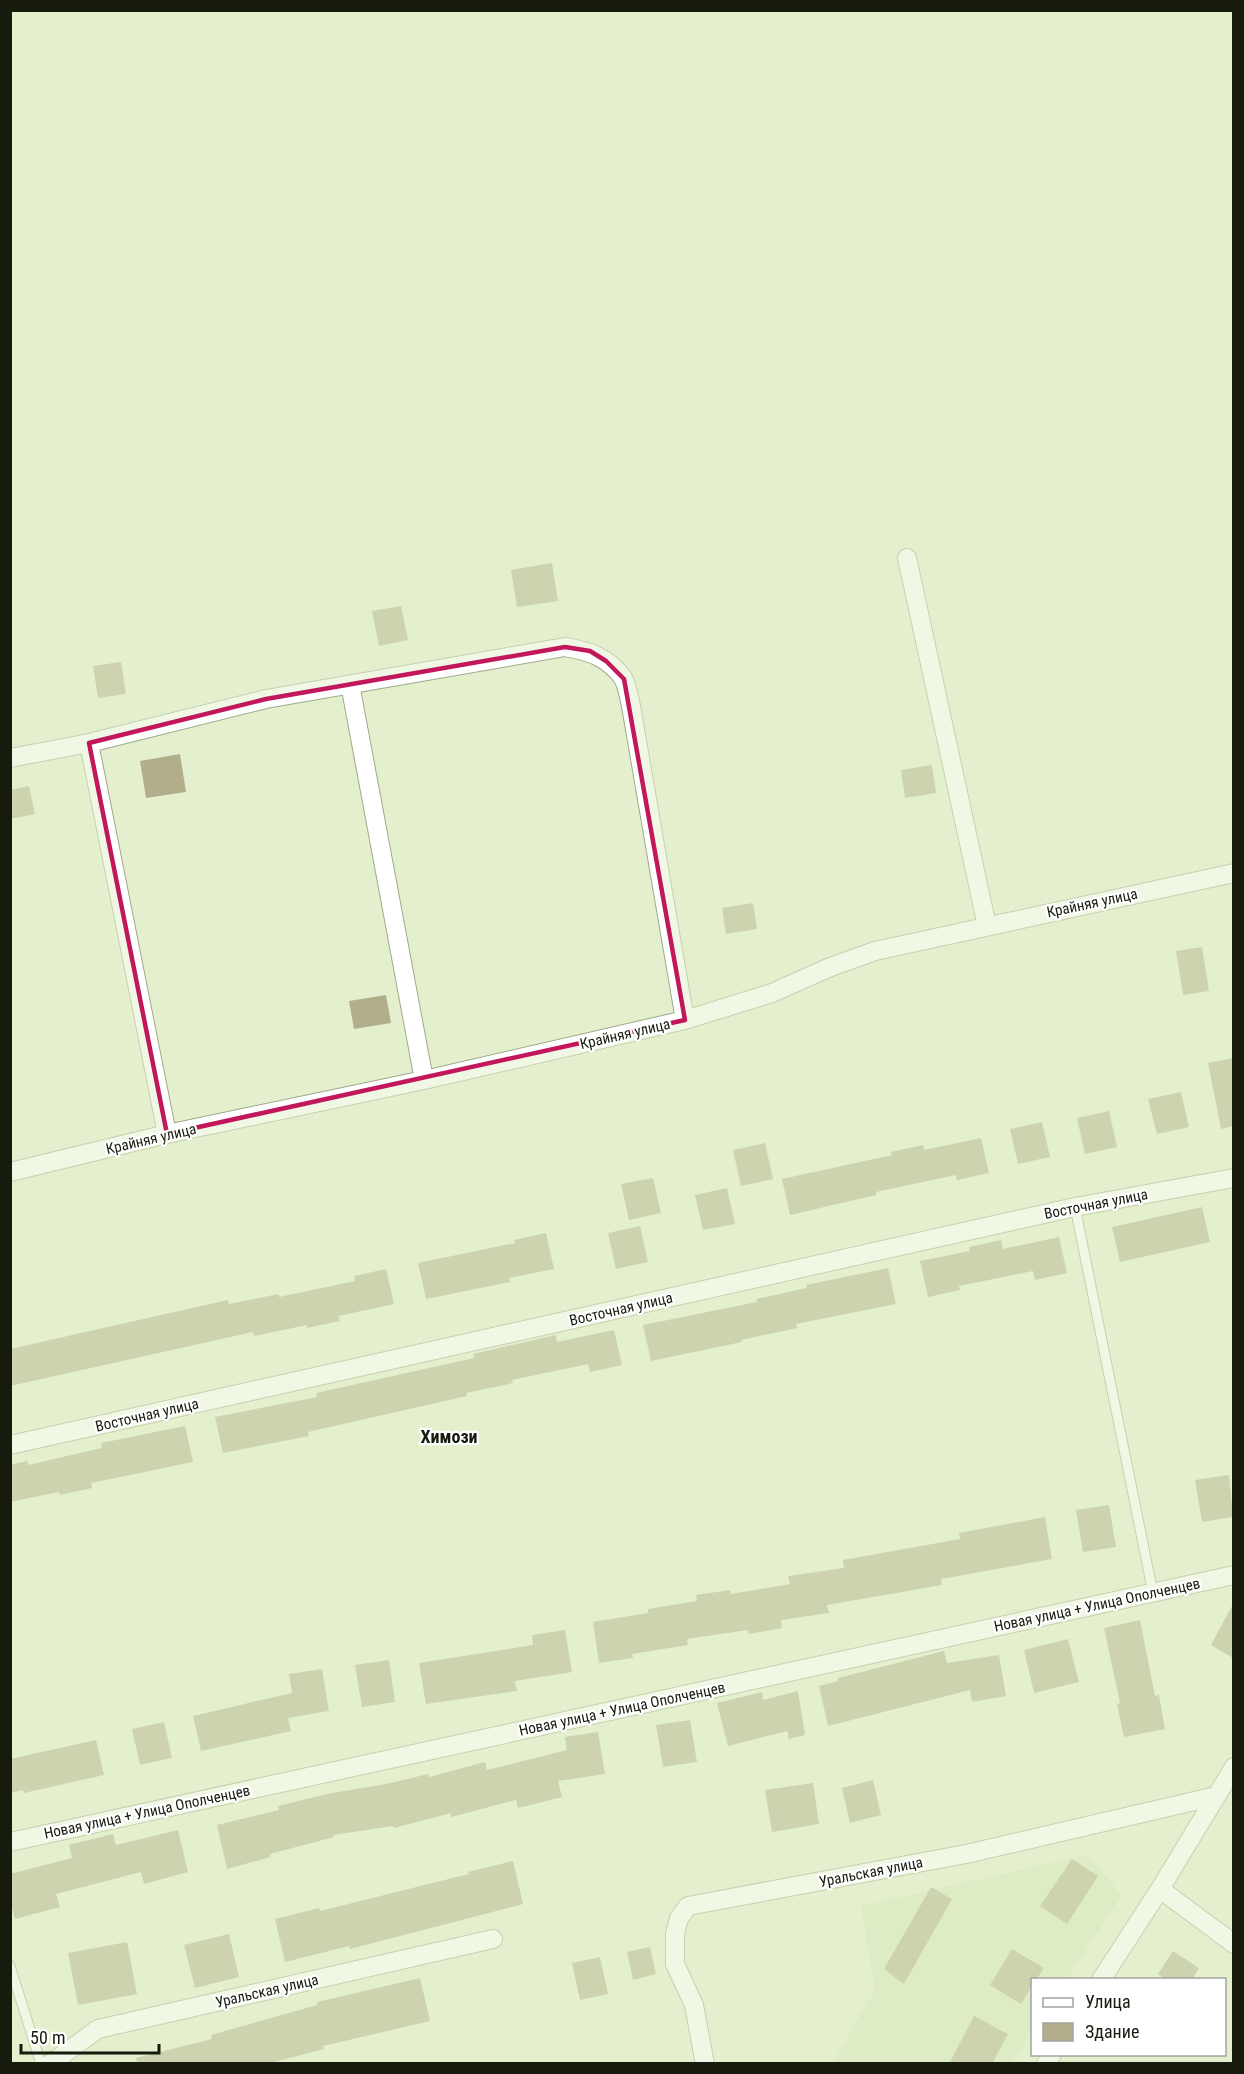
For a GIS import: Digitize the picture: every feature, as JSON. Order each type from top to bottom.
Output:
[{"type":"street","points":[[907,558],[987,926]]},
{"type":"street","points":[[10,758],[89,743],[266,699],[565,647],[590,651],[606,661],[624,679],[631,706],[685,1020]]},
{"type":"street","points":[[350,684],[424,1080]]},
{"type":"street","points":[[89,743],[166,1134]]},
{"type":"street","name":"Крайняя улица","points":[[10,1172],[166,1134],[424,1080],[685,1020],[772,993],[828,968],[875,951],[1233,873]]},
{"type":"street","name":"Восточная улица","points":[[10,1445],[1075,1207],[1233,1178]]},
{"type":"street","name":"Новая улица + Улица Ополченцев","points":[[10,1842],[1233,1575]]},
{"type":"street","points":[[1102,1978],[1160,1889],[1233,1767]]},
{"type":"street","name":"Уральская улица","points":[[705,2064],[694,2005],[675,1965],[674,1957],[675,1934],[679,1918],[688,1906],[966,1854],[1216,1796]]},
{"type":"street","points":[[1160,1889],[1233,1944]]},
{"type":"street","name":"Уральская улица","points":[[50,2064],[98,2029],[493,1939]]},
{"type":"lane","points":[[1075,1207],[1153,1593]]},
{"type":"lane","points":[[10,1966],[41,2064]]},
{"type":"highlighted area","points":[[565,647],[590,651],[606,661],[624,679],[685,1020],[167,1134],[89,743],[266,699]]},
{"type":"shaded area","points":[[1087,1855],[1122,1895],[1068,1978],[1031,1978],[1031,2034],[1012,2063],[832,2064],[875,1990],[861,1906]]},
{"type":"building","points":[[552,563],[558,601],[517,607],[511,570]]},
{"type":"building","points":[[401,606],[408,640],[379,646],[372,611]]},
{"type":"building","points":[[121,662],[126,694],[98,698],[93,666]]},
{"type":"building","points":[[180,754],[186,792],[146,798],[140,761]]},
{"type":"building","points":[[932,765],[936,793],[905,798],[901,770]]},
{"type":"building","points":[[29,786],[35,814],[10,819],[10,790]]},
{"type":"building","points":[[753,903],[757,929],[726,934],[722,908]]},
{"type":"building","points":[[1202,947],[1209,991],[1183,995],[1176,951]]},
{"type":"building","points":[[386,995],[391,1023],[354,1029],[349,1001]]},
{"type":"building","points":[[1233,1058],[1233,1126],[1221,1129],[1208,1063]]},
{"type":"building","points":[[1181,1092],[1189,1127],[1157,1134],[1148,1099]]},
{"type":"building","points":[[1109,1111],[1117,1147],[1085,1154],[1077,1118]]},
{"type":"building","points":[[1042,1122],[1050,1157],[1018,1164],[1010,1129]]},
{"type":"building","points":[[981,1138],[989,1173],[957,1180],[956,1175],[876,1192],[876,1195],[790,1215],[782,1179],[892,1155],[891,1152],[923,1145],[924,1150]]},
{"type":"building","points":[[765,1143],[773,1179],[741,1186],[733,1150]]},
{"type":"building","points":[[653,1178],[661,1213],[629,1220],[621,1184]]},
{"type":"building","points":[[727,1188],[735,1224],[703,1230],[695,1195]]},
{"type":"building","points":[[1202,1207],[1210,1242],[1120,1262],[1112,1227]]},
{"type":"building","points":[[640,1226],[648,1262],[616,1269],[608,1233]]},
{"type":"building","points":[[546,1233],[554,1269],[509,1278],[510,1282],[426,1299],[418,1263],[515,1243],[514,1240]]},
{"type":"building","points":[[1059,1237],[1067,1273],[1035,1280],[1033,1271],[959,1286],[960,1290],[928,1297],[920,1261],[970,1251],[969,1247],[1001,1240],[1003,1249]]},
{"type":"building","points":[[888,1268],[896,1304],[796,1324],[797,1328],[651,1361],[643,1325],[757,1302],[756,1299],[807,1288],[806,1285]]},
{"type":"building","points":[[386,1269],[394,1304],[338,1316],[340,1321],[254,1336],[253,1332],[10,1386],[10,1349],[228,1300],[229,1304],[278,1294],[279,1297],[355,1281],[354,1276]]},
{"type":"building","points":[[614,1330],[622,1365],[590,1372],[588,1364],[512,1380],[513,1383],[466,1393],[467,1396],[308,1432],[309,1436],[223,1453],[215,1417],[317,1397],[316,1393],[474,1358],[473,1354],[556,1335],[557,1342]]},
{"type":"building","points":[[185,1426],[193,1462],[91,1483],[92,1488],[60,1495],[59,1492],[10,1502],[10,1465],[27,1461],[28,1465],[102,1448],[101,1443]]},
{"type":"building","points":[[1229,1475],[1233,1517],[1202,1522],[1195,1480]]},
{"type":"building","points":[[1109,1505],[1116,1547],[1083,1552],[1076,1510]]},
{"type":"building","points":[[1045,1517],[1052,1559],[941,1579],[942,1585],[827,1605],[829,1613],[781,1620],[782,1628],[749,1634],[748,1630],[687,1639],[688,1645],[632,1654],[633,1658],[599,1663],[593,1622],[648,1613],[648,1609],[697,1601],[696,1595],[730,1590],[731,1594],[790,1584],[788,1576],[844,1568],[843,1560],[960,1539],[959,1533]]},
{"type":"building","points":[[1233,1604],[1233,1658],[1211,1645]]},
{"type":"building","points":[[1140,1620],[1155,1696],[1159,1695],[1165,1729],[1124,1737],[1117,1704],[1120,1703],[1104,1628]]},
{"type":"building","points":[[565,1630],[572,1672],[515,1681],[517,1691],[426,1704],[419,1663],[533,1645],[532,1635]]},
{"type":"building","points":[[1068,1639],[1079,1682],[1034,1693],[1024,1650]]},
{"type":"building","points":[[944,1651],[947,1663],[999,1655],[1006,1696],[972,1702],[970,1690],[828,1726],[819,1686],[838,1681],[838,1678]]},
{"type":"building","points":[[389,1660],[395,1702],[362,1707],[355,1665]]},
{"type":"building","points":[[322,1669],[329,1711],[288,1718],[291,1731],[201,1751],[193,1716],[292,1693],[289,1674]]},
{"type":"building","points":[[798,1691],[805,1735],[789,1739],[787,1731],[728,1746],[717,1703],[762,1692],[763,1700]]},
{"type":"building","points":[[690,1720],[697,1762],[663,1767],[656,1725]]},
{"type":"building","points":[[164,1722],[172,1758],[140,1765],[132,1729]]},
{"type":"building","points":[[598,1732],[605,1774],[558,1781],[562,1797],[518,1808],[516,1800],[451,1817],[451,1813],[394,1828],[393,1826],[333,1835],[334,1837],[270,1854],[271,1857],[227,1869],[217,1825],[279,1810],[278,1806],[327,1794],[428,1774],[429,1777],[485,1762],[487,1770],[567,1750],[565,1737]]},
{"type":"building","points":[[96,1740],[104,1775],[24,1793],[23,1790],[10,1793],[10,1759]]},
{"type":"building","points":[[873,1780],[881,1815],[850,1823],[842,1788]]},
{"type":"building","points":[[813,1783],[819,1824],[772,1832],[765,1790]]},
{"type":"building","points":[[178,1830],[188,1872],[144,1884],[141,1872],[56,1894],[60,1907],[15,1919],[10,1900],[10,1874],[72,1858],[69,1845],[113,1834],[116,1845]]},
{"type":"building","points":[[1072,1859],[1098,1876],[1067,1924],[1040,1906]]},
{"type":"building","points":[[513,1861],[523,1904],[350,1949],[349,1946],[285,1962],[275,1919],[319,1908],[320,1911]]},
{"type":"building","points":[[931,1887],[952,1899],[904,1984],[884,1969]]},
{"type":"building","points":[[229,1934],[239,1977],[195,1988],[184,1945]]},
{"type":"building","points":[[127,1942],[137,1994],[78,2005],[68,1953]]},
{"type":"building","points":[[650,1947],[656,1974],[633,1980],[627,1952]]},
{"type":"building","points":[[1012,1949],[1044,1968],[1037,1978],[1031,1978],[1031,1988],[1021,2004],[990,1985]]},
{"type":"building","points":[[1173,1951],[1199,1968],[1193,1978],[1163,1978],[1158,1974]]},
{"type":"building","points":[[600,1957],[608,1994],[580,2000],[572,1963]]},
{"type":"building","points":[[420,1978],[430,2021],[323,2046],[324,2049],[267,2064],[137,2064],[136,2058],[212,2039],[211,2035],[317,2005],[317,2002]]},
{"type":"building","points":[[974,2016],[1008,2034],[992,2064],[949,2064]]},
{"type":"district","name":"Химози","points":[[449,1436]]}]
